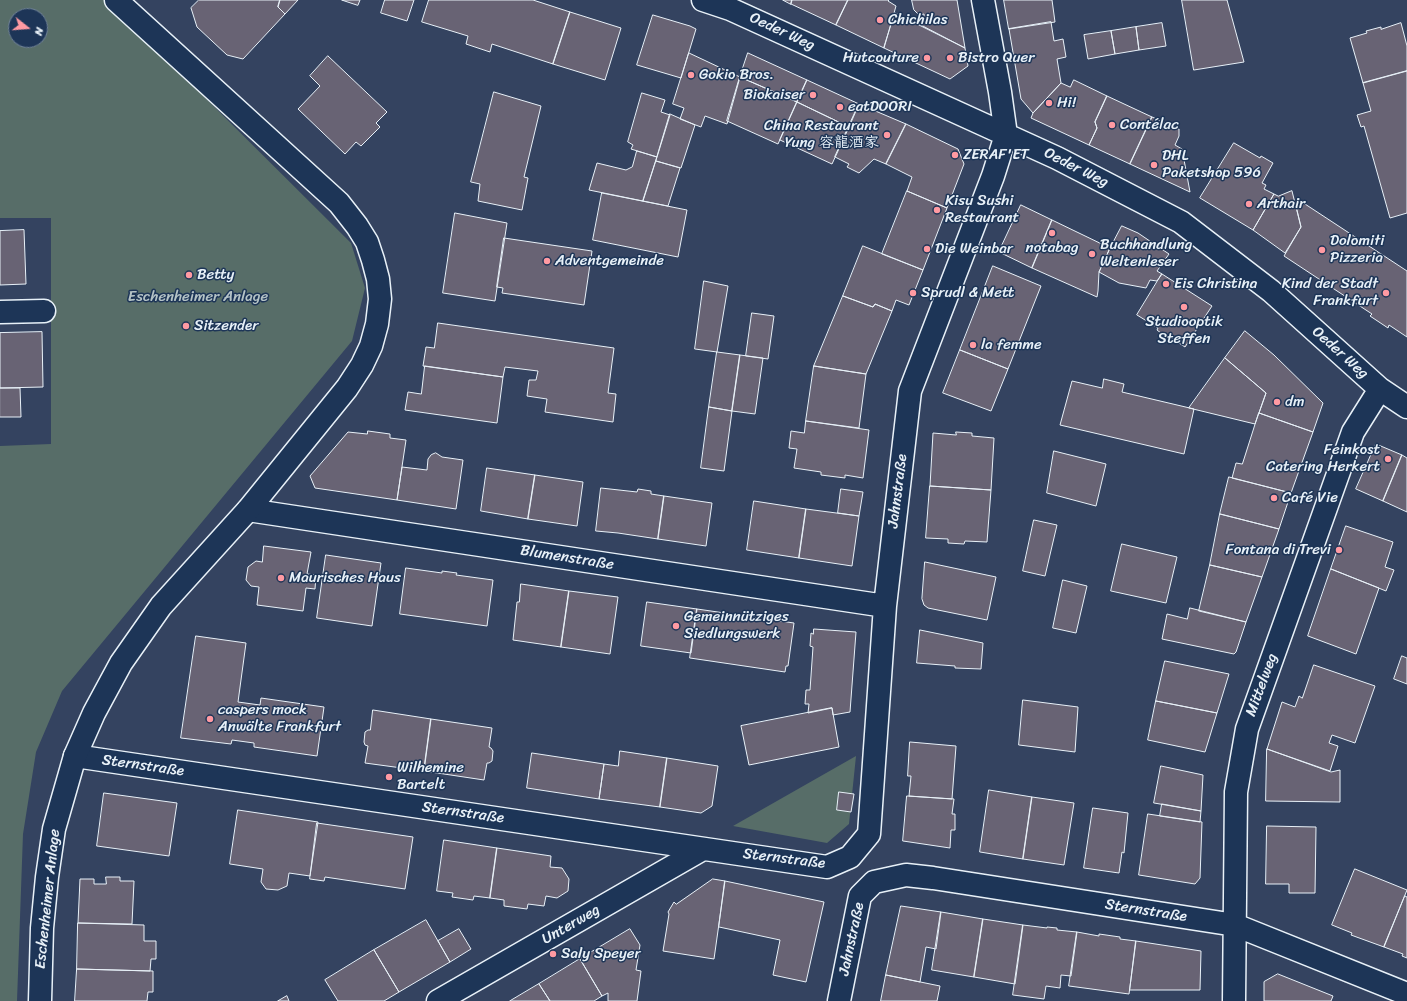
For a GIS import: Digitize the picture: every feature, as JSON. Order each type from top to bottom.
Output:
[{"type":"street","name":"Eschenheimer Anlage","points":[[40,1001],[42,928],[54,829],[75,756],[94,713],[121,663],[161,606],[248,510],[347,388],[362,365],[371,346],[378,318],[380,299],[374,260],[367,242],[357,226],[339,203],[116,0]]},
{"type":"street","name":"Oeder Weg","points":[[703,0],[730,8],[1057,158],[1181,222],[1271,290],[1380,389],[1407,407]]},
{"type":"street","points":[[983,0],[1000,92],[1006,135]]},
{"type":"street","name":"Jahnstraße","points":[[850,857],[869,834],[884,606],[910,391],[993,176],[1006,135]]},
{"type":"street","points":[[0,312],[44,311]]},
{"type":"street","name":"Mittelweg","points":[[1234,1001],[1236,792],[1247,729],[1353,432],[1380,389]]},
{"type":"street","name":"Blumenstraße","points":[[248,510],[884,606]]},
{"type":"street","name":"Sternstraße","points":[[75,756],[826,867],[850,857]]},
{"type":"street","name":"Unterweg","points":[[438,1001],[703,849]]},
{"type":"street","name":"Sternstraße","points":[[874,882],[906,876],[933,878],[1235,925],[1407,994]]},
{"type":"street","name":"Jahnstraße","points":[[839,1001],[860,896],[874,882]]},
{"type":"green space","name":"Eschenheimer Anlage","points":[[0,0],[107,0],[351,243],[365,288],[352,341],[62,691],[36,752],[23,834],[17,1001],[0,1001],[0,446],[51,444],[51,218],[0,218]]},
{"type":"green space","points":[[856,756],[849,824],[827,843],[733,826]]},
{"type":"building","points":[[199,0],[280,0],[278,7],[285,14],[243,59],[227,55],[197,27],[191,8]]},
{"type":"building","points":[[280,0],[298,0],[285,14],[278,7]]},
{"type":"building","points":[[342,0],[360,0],[358,5]]},
{"type":"building","points":[[385,0],[414,0],[407,21],[381,13]]},
{"type":"building","points":[[429,0],[533,0],[570,12],[553,64],[492,44],[490,52],[466,44],[468,36],[422,22]]},
{"type":"building","points":[[783,0],[792,0],[791,4]]},
{"type":"building","points":[[792,0],[848,0],[836,25],[791,4]]},
{"type":"building","points":[[848,0],[889,0],[888,1],[896,6],[884,48],[836,25]]},
{"type":"building","points":[[912,0],[957,0],[965,48],[917,23],[919,18],[924,17],[924,14],[919,15],[914,10]]},
{"type":"building","points":[[1004,0],[1052,0],[1055,22],[1009,29]]},
{"type":"building","points":[[1182,0],[1227,0],[1244,62],[1194,70]]},
{"type":"building","points":[[570,12],[621,28],[605,80],[553,64]]},
{"type":"building","points":[[895,13],[965,48],[968,66],[950,79],[884,48]]},
{"type":"building","points":[[653,15],[696,29],[681,78],[637,65]]},
{"type":"building","points":[[1051,22],[1054,41],[1063,39],[1066,57],[1057,59],[1061,83],[1033,113],[1021,99],[1009,29]]},
{"type":"building","points":[[1162,23],[1166,46],[1139,50],[1136,27]]},
{"type":"building","points":[[1401,23],[1407,46],[1407,71],[1363,83],[1350,38],[1367,33],[1366,31],[1381,27],[1381,29]]},
{"type":"building","points":[[1136,27],[1139,50],[1115,54],[1111,31]]},
{"type":"building","points":[[1111,31],[1115,54],[1088,59],[1084,35]]},
{"type":"building","points":[[689,53],[740,77],[727,124],[705,116],[701,127],[680,119],[684,108],[673,104]]},
{"type":"building","points":[[748,53],[807,80],[797,102],[740,77]]},
{"type":"building","points":[[328,56],[387,112],[376,123],[380,127],[361,146],[356,142],[345,154],[298,109],[320,86],[310,76]]},
{"type":"building","points":[[1407,71],[1407,213],[1390,218],[1364,126],[1361,127],[1357,115],[1371,111],[1363,83]]},
{"type":"building","points":[[740,77],[797,102],[778,144],[727,121]]},
{"type":"building","points":[[807,80],[859,104],[849,127],[797,102]]},
{"type":"building","points":[[1074,80],[1107,96],[1095,122],[1097,128],[1089,145],[1031,118],[1033,113],[1061,83],[1070,87]]},
{"type":"building","points":[[494,92],[541,106],[524,177],[528,178],[522,210],[478,201],[480,184],[471,182]]},
{"type":"building","points":[[642,93],[665,100],[661,112],[670,115],[657,157],[631,149],[633,145],[628,142]]},
{"type":"building","points":[[1107,96],[1152,117],[1130,164],[1089,145],[1097,128],[1095,122]]},
{"type":"building","points":[[797,102],[849,127],[832,164],[780,140]]},
{"type":"building","points":[[859,104],[906,124],[886,164],[874,159],[859,173],[847,167],[849,164],[835,157]]},
{"type":"building","points":[[670,114],[695,125],[681,168],[656,161]]},
{"type":"building","points":[[1152,117],[1179,129],[1179,136],[1175,145],[1182,149],[1190,192],[1130,164]]},
{"type":"building","points":[[906,124],[958,149],[964,164],[947,208],[907,191],[912,177],[886,164]]},
{"type":"building","points":[[1234,143],[1260,158],[1261,156],[1273,163],[1262,183],[1266,185],[1264,189],[1274,194],[1253,230],[1200,198]]},
{"type":"building","points":[[637,151],[657,157],[643,201],[589,190],[597,163],[626,170],[632,167]]},
{"type":"building","points":[[656,161],[680,168],[668,206],[643,201]]},
{"type":"building","points":[[907,191],[947,208],[923,270],[882,254]]},
{"type":"building","points":[[1292,191],[1301,227],[1285,253],[1253,230],[1274,194],[1278,196]]},
{"type":"building","points":[[602,193],[687,210],[678,257],[593,240]]},
{"type":"building","points":[[1305,204],[1407,271],[1407,337],[1389,325],[1388,328],[1370,316],[1372,314],[1284,256],[1301,227],[1296,206]]},
{"type":"building","points":[[1021,205],[1052,220],[1032,268],[999,252]]},
{"type":"building","points":[[455,213],[507,223],[495,301],[443,293]]},
{"type":"building","points":[[1052,220],[1110,248],[1099,272],[1097,297],[1032,268]]},
{"type":"building","points":[[1122,226],[1138,233],[1169,254],[1157,271],[1162,274],[1157,281],[1150,280],[1146,288],[1119,283],[1099,272]]},
{"type":"building","points":[[24,230],[26,284],[0,285],[0,231]]},
{"type":"building","points":[[504,238],[592,251],[584,305],[502,293],[503,288],[497,287]]},
{"type":"building","points":[[863,246],[923,270],[909,305],[896,300],[892,311],[875,304],[873,307],[843,296]]},
{"type":"building","points":[[993,266],[1041,286],[1008,369],[960,350]]},
{"type":"building","points":[[1162,274],[1212,306],[1185,347],[1167,335],[1166,337],[1157,330],[1158,328],[1137,315]]},
{"type":"building","points":[[704,281],[728,286],[717,352],[695,349]]},
{"type":"building","points":[[843,296],[873,307],[875,304],[892,311],[866,374],[814,366]]},
{"type":"building","points":[[752,313],[774,316],[768,359],[746,356]]},
{"type":"building","points":[[438,323],[614,348],[608,393],[616,394],[613,422],[545,412],[547,399],[527,396],[529,380],[536,380],[538,371],[505,367],[503,377],[423,366],[426,347],[434,348]]},
{"type":"building","points":[[1245,331],[1274,355],[1323,403],[1313,432],[1259,413],[1266,393],[1225,358]]},
{"type":"building","points":[[42,332],[43,387],[0,388],[0,333]]},
{"type":"building","points":[[960,350],[1008,369],[991,411],[943,393]]},
{"type":"building","points":[[717,352],[740,355],[732,411],[709,407]]},
{"type":"building","points":[[740,355],[763,358],[755,414],[732,411]]},
{"type":"building","points":[[1225,358],[1266,393],[1255,424],[1189,408]]},
{"type":"building","points":[[425,366],[503,377],[497,423],[405,410],[408,392],[421,394]]},
{"type":"building","points":[[814,366],[866,374],[859,428],[806,421]]},
{"type":"building","points":[[1104,379],[1124,384],[1122,392],[1194,409],[1184,454],[1060,425],[1072,381],[1102,388]]},
{"type":"building","points":[[0,388],[20,388],[21,417],[0,417]]},
{"type":"building","points":[[709,407],[732,411],[724,471],[701,468]]},
{"type":"building","points":[[1259,413],[1313,432],[1291,493],[1232,478],[1236,463],[1242,464]]},
{"type":"building","points":[[806,421],[869,430],[863,478],[845,475],[845,478],[821,475],[821,472],[794,468],[797,449],[789,448],[791,431],[804,433]]},
{"type":"building","points":[[368,431],[390,434],[390,438],[406,440],[397,500],[315,488],[310,476],[348,432],[367,434]]},
{"type":"building","points":[[956,432],[972,433],[972,436],[994,438],[991,490],[930,486],[933,433],[956,435]]},
{"type":"building","points":[[1376,444],[1402,455],[1383,501],[1356,489]]},
{"type":"building","points":[[1054,451],[1106,464],[1096,506],[1047,493]]},
{"type":"building","points":[[436,453],[442,457],[463,460],[456,509],[397,500],[402,467],[427,470],[428,459],[431,455]]},
{"type":"building","points":[[1402,455],[1407,458],[1407,512],[1383,501]]},
{"type":"building","points":[[487,468],[535,475],[528,519],[481,511]]},
{"type":"building","points":[[535,475],[583,482],[577,526],[528,519]]},
{"type":"building","points":[[1229,477],[1291,493],[1279,529],[1220,514]]},
{"type":"building","points":[[930,486],[991,490],[987,542],[965,541],[964,544],[948,543],[948,539],[926,538]]},
{"type":"building","points":[[601,488],[637,492],[638,489],[651,491],[651,494],[664,496],[658,539],[596,531]]},
{"type":"building","points":[[841,489],[863,492],[859,516],[838,513]]},
{"type":"building","points":[[664,496],[712,503],[706,546],[658,539]]},
{"type":"building","points":[[754,501],[806,509],[799,558],[747,550]]},
{"type":"building","points":[[806,509],[859,516],[852,566],[799,558]]},
{"type":"building","points":[[1220,514],[1279,529],[1262,577],[1210,565]]},
{"type":"building","points":[[1034,520],[1057,525],[1045,576],[1023,571]]},
{"type":"building","points":[[1346,526],[1393,542],[1385,567],[1394,570],[1386,591],[1331,569]]},
{"type":"building","points":[[1122,544],[1177,557],[1166,603],[1111,591]]},
{"type":"building","name":"Maurisches Haus","points":[[264,546],[311,552],[307,574],[316,575],[315,589],[306,588],[303,611],[257,605],[259,587],[251,586],[246,580],[248,567],[256,561],[262,562]]},
{"type":"building","points":[[326,555],[381,563],[372,626],[317,618]]},
{"type":"building","points":[[925,562],[996,577],[987,620],[928,608],[924,605],[922,599]]},
{"type":"building","points":[[1210,565],[1262,577],[1246,622],[1199,611]]},
{"type":"building","points":[[406,568],[442,573],[442,571],[457,573],[456,575],[493,580],[487,626],[400,614]]},
{"type":"building","points":[[1331,569],[1379,588],[1356,654],[1308,636]]},
{"type":"building","points":[[1063,580],[1087,586],[1076,633],[1053,628]]},
{"type":"building","points":[[521,584],[569,591],[561,647],[513,640],[517,602],[519,602]]},
{"type":"building","points":[[569,591],[618,597],[610,654],[561,647]]},
{"type":"building","points":[[647,602],[697,609],[691,653],[641,646]]},
{"type":"building","points":[[1190,608],[1246,622],[1234,654],[1162,639],[1167,614],[1187,619]]},
{"type":"building","points":[[697,609],[794,623],[788,666],[786,666],[785,672],[690,658]]},
{"type":"building","points":[[814,629],[856,632],[850,712],[833,715],[832,708],[808,713],[809,704],[805,704],[806,690],[810,690],[813,647],[810,646],[811,633],[813,634]]},
{"type":"building","points":[[920,630],[983,643],[981,669],[955,668],[955,666],[917,663]]},
{"type":"building","points":[[196,636],[246,643],[238,702],[260,705],[261,698],[324,707],[317,756],[254,747],[254,743],[232,740],[231,744],[181,738]]},
{"type":"building","points":[[1402,656],[1407,658],[1407,684],[1394,679]]},
{"type":"building","points":[[1165,661],[1229,674],[1217,713],[1156,701]]},
{"type":"building","points":[[1314,665],[1375,686],[1355,743],[1332,735],[1329,743],[1338,746],[1330,771],[1267,749],[1282,702],[1295,707],[1299,696],[1302,698]]},
{"type":"building","points":[[1023,700],[1078,707],[1075,752],[1019,745]]},
{"type":"building","points":[[1156,701],[1217,713],[1205,752],[1148,740]]},
{"type":"building","points":[[832,708],[839,747],[749,765],[741,726]]},
{"type":"building","points":[[373,710],[431,719],[424,771],[365,763],[368,746],[365,745],[364,742],[365,732],[370,730]]},
{"type":"building","points":[[431,719],[492,728],[489,747],[493,751],[492,761],[487,763],[484,780],[424,771]]},
{"type":"building","points":[[910,742],[956,746],[952,799],[909,796],[911,776],[908,776]]},
{"type":"building","points":[[1267,749],[1331,772],[1340,770],[1340,802],[1266,801]]},
{"type":"building","points":[[620,751],[667,758],[660,807],[599,799],[604,764],[618,766]]},
{"type":"building","points":[[532,753],[604,764],[599,799],[527,788]]},
{"type":"building","points":[[667,758],[718,766],[712,806],[701,813],[660,807]]},
{"type":"building","points":[[1161,766],[1203,775],[1201,811],[1154,803]]},
{"type":"building","points":[[989,790],[1032,797],[1023,859],[980,852]]},
{"type":"building","points":[[839,792],[854,794],[851,812],[837,810]]},
{"type":"building","points":[[104,793],[177,803],[169,856],[97,846]]},
{"type":"building","points":[[907,796],[954,799],[952,814],[955,814],[955,830],[951,830],[950,848],[903,841]]},
{"type":"building","points":[[1032,797],[1074,803],[1064,865],[1023,859]]},
{"type":"building","points":[[1162,804],[1201,811],[1200,822],[1160,816]]},
{"type":"building","points":[[1093,808],[1128,813],[1124,853],[1122,852],[1119,873],[1084,868]]},
{"type":"building","points":[[238,810],[318,822],[310,876],[289,873],[287,886],[278,890],[266,889],[261,882],[263,869],[230,864]]},
{"type":"building","points":[[1148,814],[1202,822],[1200,878],[1195,884],[1139,875]]},
{"type":"building","points":[[317,823],[413,837],[405,889],[325,877],[324,881],[310,879]]},
{"type":"building","points":[[1267,826],[1316,827],[1315,893],[1289,893],[1289,884],[1266,884]]},
{"type":"building","points":[[444,840],[497,848],[490,898],[474,896],[473,900],[452,897],[453,893],[437,891]]},
{"type":"building","points":[[497,848],[551,856],[550,867],[562,868],[569,879],[568,891],[557,898],[546,896],[544,906],[528,904],[527,909],[504,906],[504,900],[490,898]]},
{"type":"building","points":[[1355,869],[1407,890],[1384,947],[1351,935],[1352,933],[1332,925]]},
{"type":"building","points":[[106,877],[120,877],[120,881],[134,881],[132,924],[78,923],[80,879],[94,879],[94,884],[106,884]]},
{"type":"building","points":[[713,879],[725,881],[714,959],[663,951],[669,914],[668,912],[674,902],[676,904]]},
{"type":"building","points":[[725,881],[824,902],[806,982],[773,975],[780,940],[719,927]]},
{"type":"building","points":[[1405,896],[1407,897],[1407,958],[1402,956],[1403,954],[1384,947]]},
{"type":"building","points":[[901,906],[941,912],[936,949],[926,947],[920,982],[886,975]]},
{"type":"building","points":[[941,912],[983,919],[974,977],[932,970]]},
{"type":"building","points":[[983,919],[1023,925],[1015,984],[974,977]]},
{"type":"building","points":[[426,920],[450,962],[399,992],[374,950]]},
{"type":"building","points":[[78,923],[144,925],[144,941],[156,941],[156,959],[151,959],[150,971],[77,969]]},
{"type":"building","points":[[1023,925],[1057,928],[1057,930],[1077,932],[1071,976],[1061,975],[1060,988],[1046,986],[1044,999],[1013,995]]},
{"type":"building","points":[[459,929],[471,949],[450,962],[438,941]]},
{"type":"building","points":[[630,929],[640,945],[636,970],[641,971],[637,1001],[608,1001],[608,993],[602,996],[580,959]]},
{"type":"building","points":[[1077,932],[1099,936],[1099,934],[1120,937],[1120,939],[1136,941],[1129,994],[1069,986]]},
{"type":"building","points":[[1136,941],[1201,951],[1200,990],[1130,990]]},
{"type":"building","points":[[374,950],[399,992],[384,1001],[338,1001],[325,980]]},
{"type":"building","points":[[580,959],[602,996],[594,1001],[550,1001],[539,984]]},
{"type":"building","points":[[77,969],[153,971],[153,992],[148,992],[147,1001],[75,1001]]},
{"type":"building","points":[[1278,974],[1333,996],[1331,1001],[1264,1001],[1264,982]]},
{"type":"building","points":[[886,975],[940,986],[937,1001],[881,1001]]},
{"type":"building","points":[[539,984],[550,1001],[510,1001]]},
{"type":"building","points":[[287,996],[289,1001],[278,1001]]},
{"type":"place","name":"Chichilas","points":[[880,20]]},
{"type":"place","name":"Hutcouture","points":[[927,58]]},
{"type":"place","name":"Bistro Quer","points":[[950,58]]},
{"type":"place","name":"Gokio Bros.","points":[[691,75]]},
{"type":"place","name":"Biokaiser","points":[[813,95]]},
{"type":"place","name":"Hi!","points":[[1049,103]]},
{"type":"place","name":"eatDOORI","points":[[840,107]]},
{"type":"place","name":"Contélac","points":[[1112,125]]},
{"type":"place","name":"China Restaurant Yung 容龍酒家","points":[[887,135]]},
{"type":"place","name":"ZERAF'ET","points":[[955,155]]},
{"type":"place","name":"DHL Paketshop 596","points":[[1154,165]]},
{"type":"place","name":"Arthair","points":[[1249,204]]},
{"type":"place","name":"Kisu Sushi Restaurant","points":[[937,210]]},
{"type":"place","name":"notabag","points":[[1052,233]]},
{"type":"place","name":"Die Weinbar","points":[[927,249]]},
{"type":"place","name":"Dolomiti Pizzeria","points":[[1322,250]]},
{"type":"place","name":"Buchhandlung Weltenleser","points":[[1092,254]]},
{"type":"place","name":"Adventgemeinde","points":[[547,261]]},
{"type":"place","name":"Betty","points":[[189,275]]},
{"type":"place","name":"Eis Christina","points":[[1166,284]]},
{"type":"place","name":"Sprudl & Mett","points":[[913,293]]},
{"type":"place","name":"Kind der Stadt Frankfurt","points":[[1386,293]]},
{"type":"place","name":"Studiooptik Steffen","points":[[1184,307]]},
{"type":"place","name":"Sitzender","points":[[186,326]]},
{"type":"place","name":"la femme","points":[[973,345]]},
{"type":"place","name":"dm","points":[[1277,402]]},
{"type":"place","name":"Feinkost Catering Herkert","points":[[1388,459]]},
{"type":"place","name":"Café Vie","points":[[1274,498]]},
{"type":"place","name":"Fontana di Trevi","points":[[1339,550]]},
{"type":"place","name":"Maurisches Haus","points":[[281,578]]},
{"type":"place","name":"Gemeinnütziges Siedlungswerk","points":[[676,626]]},
{"type":"place","name":"caspers mock Anwälte Frankfurt","points":[[210,719]]},
{"type":"place","name":"Wilhemine Bartelt","points":[[389,777]]},
{"type":"place","name":"Saly Speyer","points":[[553,954]]}]
